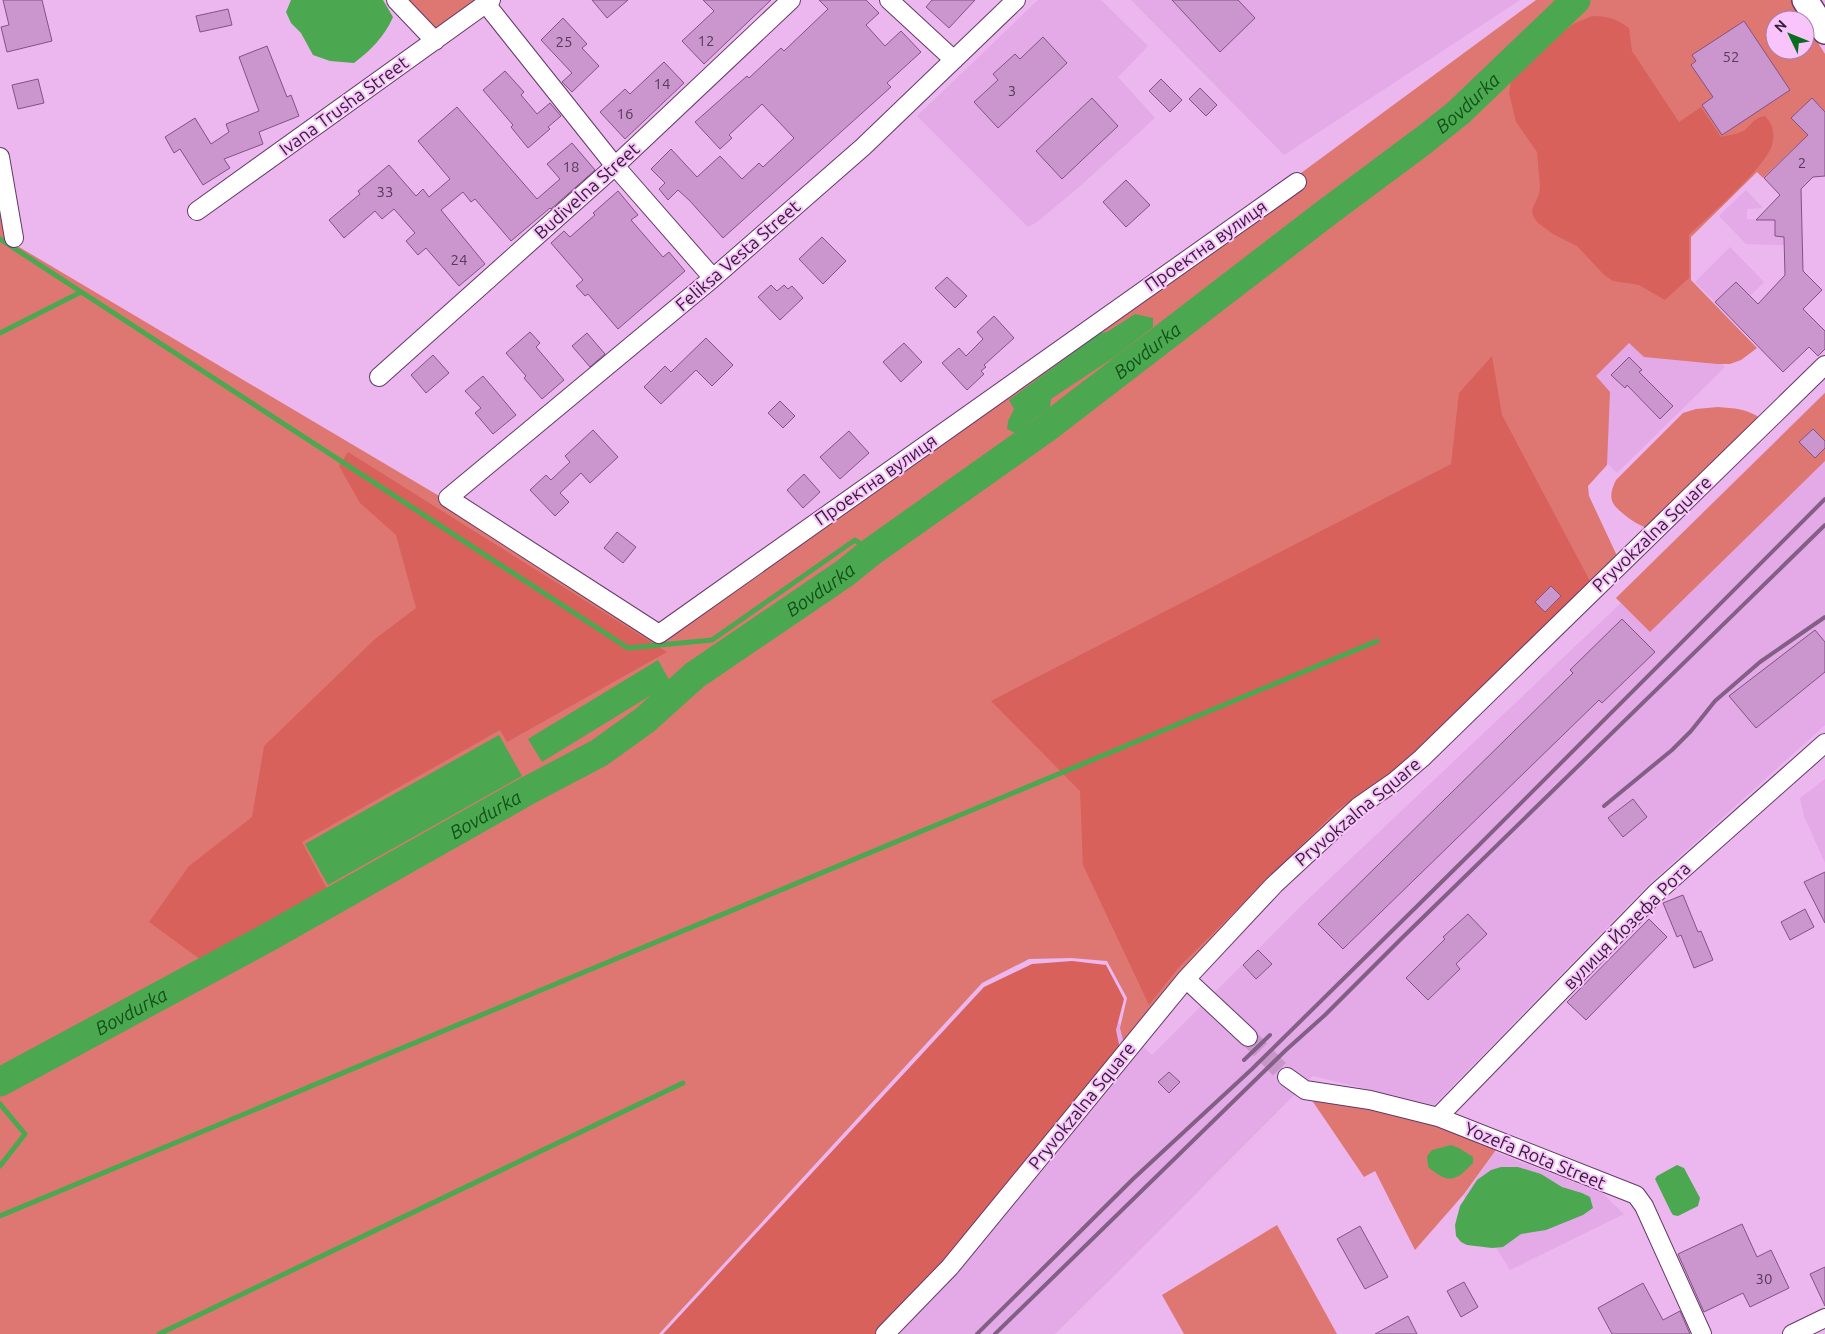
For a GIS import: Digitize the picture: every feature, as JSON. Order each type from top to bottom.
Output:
[{"type":"main road","points":[[1805,0],[1825,31]]},
{"type":"street","points":[[396,0],[435,41]]},
{"type":"street","name":"Budivelna Street","points":[[379,377],[615,166],[791,0]]},
{"type":"street","points":[[889,0],[954,60]]},
{"type":"street","name":"Feliksa Vesta Street","points":[[448,498],[712,278],[864,147],[1016,0]]},
{"type":"street","points":[[487,1],[615,166],[712,278]]},
{"type":"street","name":"Ivana Trusha Street","points":[[197,211],[435,41],[487,1]]},
{"type":"street","points":[[0,157],[14,238]]},
{"type":"street","name":"Проектна вулиця","points":[[448,498],[659,634],[1297,182]]},
{"type":"street","name":"Pryvokzalna Square","points":[[885,1334],[950,1267],[1186,979],[1274,885],[1358,807],[1394,782],[1422,758],[1825,365]]},
{"type":"street","name":"вулиця Йозефа Рота","points":[[1438,1117],[1656,893],[1825,743]]},
{"type":"street","points":[[1186,979],[1248,1037]]},
{"type":"street","name":"Yozefa Rota Street","points":[[1287,1077],[1305,1090],[1370,1100],[1438,1117],[1636,1195],[1644,1206],[1702,1334]]},
{"type":"street","points":[[1792,1334],[1825,1318]]},
{"type":"shaded area","points":[[291,0],[383,0],[393,17],[386,31],[376,43],[354,63],[330,61],[313,55],[301,33],[291,23],[286,12]]},
{"type":"shaded area","points":[[402,0],[480,0],[436,36]]},
{"type":"shaded area","points":[[1038,0],[1101,0],[1148,46],[1118,77],[1155,118],[1078,188],[1037,222],[1028,227],[917,116]]},
{"type":"shaded area","points":[[1131,0],[1520,0],[1284,155]]},
{"type":"shaded area","points":[[1536,0],[1791,0],[1798,10],[1765,10],[1765,60],[1815,60],[1815,38],[1825,54],[1825,112],[1812,99],[1791,118],[1808,135],[1763,178],[1757,172],[1691,237],[1691,280],[1757,348],[1741,360],[1730,364],[1717,364],[1644,357],[1629,343],[1596,376],[1610,392],[1607,465],[1588,486],[1589,496],[1618,558],[1124,1044],[1120,1028],[1127,998],[1107,961],[1071,958],[1029,959],[982,983],[659,1334],[0,1334],[0,186],[9,241],[446,500],[660,637],[1306,186],[1297,176]]},
{"type":"shaded area","points":[[1592,16],[1612,19],[1629,28],[1632,51],[1679,122],[1701,107],[1721,137],[1741,132],[1760,117],[1765,116],[1773,129],[1772,145],[1759,166],[1735,192],[1689,235],[1689,278],[1665,300],[1639,285],[1613,281],[1604,275],[1577,246],[1553,234],[1538,223],[1533,216],[1532,210],[1540,187],[1537,152],[1516,122],[1509,93],[1511,82],[1517,73],[1563,32],[1573,24]]},
{"type":"shaded area","points":[[1746,190],[1763,208],[1747,209],[1747,219],[1775,220],[1775,236],[1784,237],[1784,245],[1746,244],[1719,216]]},
{"type":"shaded area","points":[[1730,247],[1764,282],[1750,296],[1736,282],[1715,302],[1695,282]]},
{"type":"shaded area","points":[[1665,306],[1725,367],[1617,473],[1557,412]]},
{"type":"shaded area","points":[[1135,314],[1153,318],[1153,327],[1116,356],[1051,399],[1050,407],[1015,433],[1007,429],[1008,421],[1014,409],[1009,400],[1100,333],[1107,332]]},
{"type":"shaded area","points":[[1492,356],[1502,415],[1590,581],[1391,774],[1337,810],[1180,966],[1149,1005],[1083,865],[1080,791],[991,701],[1451,464],[1459,393]]},
{"type":"shaded area","points":[[1825,392],[1825,725],[1648,885],[1434,1105],[1313,1076],[1055,1334],[797,1334],[1073,980],[1152,1055],[1302,905],[1621,603],[1616,598]]},
{"type":"shaded area","points":[[1825,393],[1825,461],[1650,632],[1616,598]]},
{"type":"shaded area","points":[[1718,407],[1745,411],[1760,418],[1652,529],[1636,523],[1620,511],[1613,503],[1611,497],[1616,480],[1683,413],[1696,409]]},
{"type":"shaded area","points":[[348,452],[667,652],[507,742],[500,730],[302,842],[327,889],[201,960],[149,922],[189,866],[252,817],[264,746],[375,639],[416,608],[396,535],[360,503],[339,466]]},
{"type":"shaded area","points":[[658,660],[671,683],[542,762],[528,739]]},
{"type":"shaded area","points":[[499,735],[522,776],[328,885],[305,844]]},
{"type":"shaded area","points":[[1825,779],[1825,863],[1804,816],[1800,798]]},
{"type":"shaded area","points":[[1072,961],[1106,965],[1124,999],[1116,1030],[1120,1049],[946,1263],[877,1334],[663,1334],[984,987],[1032,964]]},
{"type":"shaded area","points":[[1305,1090],[1501,1143],[1464,1194],[1415,1250],[1375,1171],[1364,1177]]},
{"type":"shaded area","points":[[1451,1145],[1473,1157],[1473,1163],[1452,1179],[1441,1176],[1428,1167],[1427,1156],[1432,1150]]},
{"type":"shaded area","points":[[1495,1152],[1602,1193],[1624,1214],[1510,1270],[1464,1196]]},
{"type":"shaded area","points":[[1677,1165],[1684,1168],[1700,1198],[1698,1206],[1678,1216],[1673,1215],[1671,1212],[1655,1179]]},
{"type":"shaded area","points":[[1501,1167],[1518,1167],[1541,1174],[1562,1187],[1590,1197],[1593,1208],[1583,1215],[1546,1230],[1521,1234],[1503,1247],[1492,1248],[1467,1245],[1456,1236],[1455,1225],[1460,1206],[1477,1180],[1491,1170]]},
{"type":"shaded area","points":[[1277,1225],[1337,1334],[1184,1334],[1162,1295]]},
{"type":"building","points":[[3,0],[42,0],[52,41],[7,52],[1,27],[9,25]]},
{"type":"building","points":[[592,0],[628,0],[607,18]]},
{"type":"building","points":[[703,0],[771,0],[704,64],[682,41],[714,11]]},
{"type":"building","points":[[819,0],[866,0],[879,13],[866,25],[885,46],[901,31],[921,52],[887,83],[891,87],[723,238],[678,190],[668,200],[659,189],[665,183],[651,169],[671,149],[697,177],[720,156],[742,179],[759,163],[763,167],[794,138],[762,104],[729,135],[732,138],[720,149],[695,122],[747,76],[749,78],[781,48],[784,51],[828,9]]},
{"type":"building","points":[[932,0],[975,0],[949,28],[926,7]]},
{"type":"building","points":[[1172,0],[1238,0],[1255,18],[1220,52]]},
{"type":"building","points":[[228,9],[232,25],[200,32],[196,16]]},
{"type":"building","points":[[563,18],[587,44],[582,48],[599,66],[572,92],[562,82],[572,73],[541,40]]},
{"type":"building","points":[[1744,21],[1765,52],[1765,60],[1770,60],[1790,90],[1722,135],[1702,105],[1713,97],[1691,65],[1696,61],[1692,55]]},
{"type":"building","points":[[1043,37],[1067,63],[998,128],[974,102],[998,80],[993,74],[1015,54],[1020,59]]},
{"type":"building","points":[[267,46],[287,97],[291,95],[299,116],[259,132],[263,144],[224,159],[230,168],[203,185],[180,149],[174,153],[165,137],[195,118],[211,144],[229,132],[226,124],[259,111],[239,57]]},
{"type":"building","points":[[664,62],[684,83],[625,139],[600,112],[625,89],[630,94]]},
{"type":"building","points":[[505,71],[524,92],[521,95],[537,114],[550,103],[561,116],[548,127],[550,129],[528,148],[511,127],[513,125],[483,90]]},
{"type":"building","points":[[38,79],[44,103],[18,109],[12,85]]},
{"type":"building","points":[[1161,79],[1182,100],[1170,112],[1149,91]]},
{"type":"building","points":[[1200,88],[1217,105],[1206,116],[1189,99]]},
{"type":"building","points":[[1092,98],[1118,126],[1062,179],[1036,151]]},
{"type":"building","points":[[1812,98],[1825,112],[1825,176],[1813,177],[1801,189],[1803,271],[1822,290],[1803,309],[1825,331],[1825,349],[1818,356],[1809,347],[1783,372],[1715,302],[1736,282],[1758,304],[1785,275],[1784,237],[1775,236],[1775,220],[1756,220],[1780,195],[1764,178],[1808,135],[1791,118]]},
{"type":"building","points":[[457,107],[537,199],[560,179],[547,164],[572,143],[595,170],[511,241],[475,199],[471,202],[463,192],[441,210],[485,264],[459,286],[426,248],[418,255],[406,241],[415,233],[394,209],[382,219],[375,211],[344,238],[329,220],[360,194],[358,191],[389,165],[416,196],[423,189],[429,197],[450,179],[418,141]]},
{"type":"building","points":[[1126,180],[1150,205],[1126,227],[1103,202]]},
{"type":"building","points":[[618,191],[638,215],[631,220],[663,257],[669,252],[685,271],[618,329],[588,294],[585,296],[576,286],[583,280],[551,243],[564,231],[570,237]]},
{"type":"building","points":[[822,237],[846,261],[823,284],[799,259]]},
{"type":"building","points":[[947,277],[967,296],[955,308],[935,288]]},
{"type":"building","points":[[771,285],[777,291],[784,285],[788,289],[792,286],[803,298],[780,320],[758,297]]},
{"type":"building","points":[[994,316],[1014,338],[984,365],[986,367],[981,371],[984,374],[967,390],[942,363],[959,348],[966,356],[983,339],[977,332]]},
{"type":"building","points":[[530,332],[540,343],[536,347],[564,380],[542,399],[524,378],[526,376],[506,353]]},
{"type":"building","points":[[587,333],[605,354],[590,367],[572,346]]},
{"type":"building","points":[[706,338],[733,365],[712,386],[696,370],[661,404],[644,387],[665,366],[671,372]]},
{"type":"building","points":[[904,343],[922,362],[901,382],[883,362]]},
{"type":"building","points":[[433,355],[449,373],[426,393],[411,375]]},
{"type":"building","points":[[1629,357],[1642,370],[1639,372],[1673,406],[1660,419],[1627,385],[1625,388],[1611,375]]},
{"type":"building","points":[[483,376],[516,415],[493,434],[475,413],[481,408],[465,391]]},
{"type":"building","points":[[780,401],[795,416],[783,428],[768,413]]},
{"type":"building","points":[[1813,429],[1825,441],[1825,448],[1815,458],[1799,442]]},
{"type":"building","points":[[593,430],[618,457],[590,483],[581,473],[560,493],[569,502],[555,516],[530,490],[546,475],[551,480],[570,462],[565,456]]},
{"type":"building","points":[[849,431],[869,453],[840,479],[820,457]]},
{"type":"building","points":[[804,474],[820,492],[803,508],[787,490]]},
{"type":"building","points":[[617,532],[636,547],[623,563],[604,548]]},
{"type":"building","points":[[1551,586],[1561,596],[1545,612],[1535,602]]},
{"type":"building","points":[[1622,619],[1655,652],[1602,703],[1599,700],[1343,949],[1318,924],[1573,673],[1570,670]]},
{"type":"building","points":[[1815,630],[1825,642],[1825,672],[1756,728],[1729,696]]},
{"type":"building","points":[[1633,799],[1647,817],[1623,837],[1608,818]]},
{"type":"building","points":[[1825,872],[1825,923],[1804,882]]},
{"type":"building","points":[[1683,895],[1698,932],[1701,931],[1713,960],[1694,968],[1681,935],[1677,937],[1663,903]]},
{"type":"building","points":[[1805,909],[1814,927],[1790,940],[1781,922]]},
{"type":"building","points":[[1468,914],[1487,934],[1456,964],[1460,969],[1428,1000],[1406,978],[1445,939],[1443,937]]},
{"type":"building","points":[[1649,919],[1667,937],[1586,1020],[1567,1002]]},
{"type":"building","points":[[1258,950],[1272,964],[1256,979],[1243,965]]},
{"type":"building","points":[[1169,1072],[1180,1082],[1169,1093],[1158,1082]]},
{"type":"building","points":[[1742,1224],[1757,1257],[1771,1250],[1789,1288],[1750,1307],[1743,1293],[1704,1312],[1678,1254]]},
{"type":"building","points":[[1360,1226],[1388,1277],[1365,1289],[1337,1239]]},
{"type":"building","points":[[1825,1267],[1825,1306],[1810,1274]]},
{"type":"building","points":[[1464,1282],[1478,1307],[1461,1317],[1447,1291]]},
{"type":"building","points":[[1643,1283],[1663,1320],[1680,1311],[1690,1334],[1612,1334],[1598,1308]]},
{"type":"building","points":[[1408,1316],[1417,1334],[1375,1334]]},
{"type":"waterway","name":"Bovdurka","points":[[0,1082],[267,938],[527,791],[599,753],[645,720],[695,675],[845,573],[871,552],[1045,429],[1424,140],[1458,113],[1576,0]]},
{"type":"waterway","points":[[0,239],[628,648],[712,640],[855,540],[871,552]]},
{"type":"waterway","points":[[0,333],[81,292]]},
{"type":"waterway","points":[[0,1216],[1377,641]]},
{"type":"waterway","points":[[159,1334],[683,1083]]},
{"type":"waterway","points":[[0,1104],[25,1134],[0,1166]]},
{"type":"tunnel","points":[[1248,1037],[1287,1077]]},
{"type":"railway","points":[[977,1334],[1133,1179],[1252,1069],[1825,499]]},
{"type":"railway","points":[[995,1334],[1286,1050],[1325,1015],[1825,525]]},
{"type":"railway","points":[[1604,806],[1672,750],[1691,731],[1715,701],[1760,662],[1825,617]]},
{"type":"railway","points":[[1244,1060],[1270,1035]]}]
